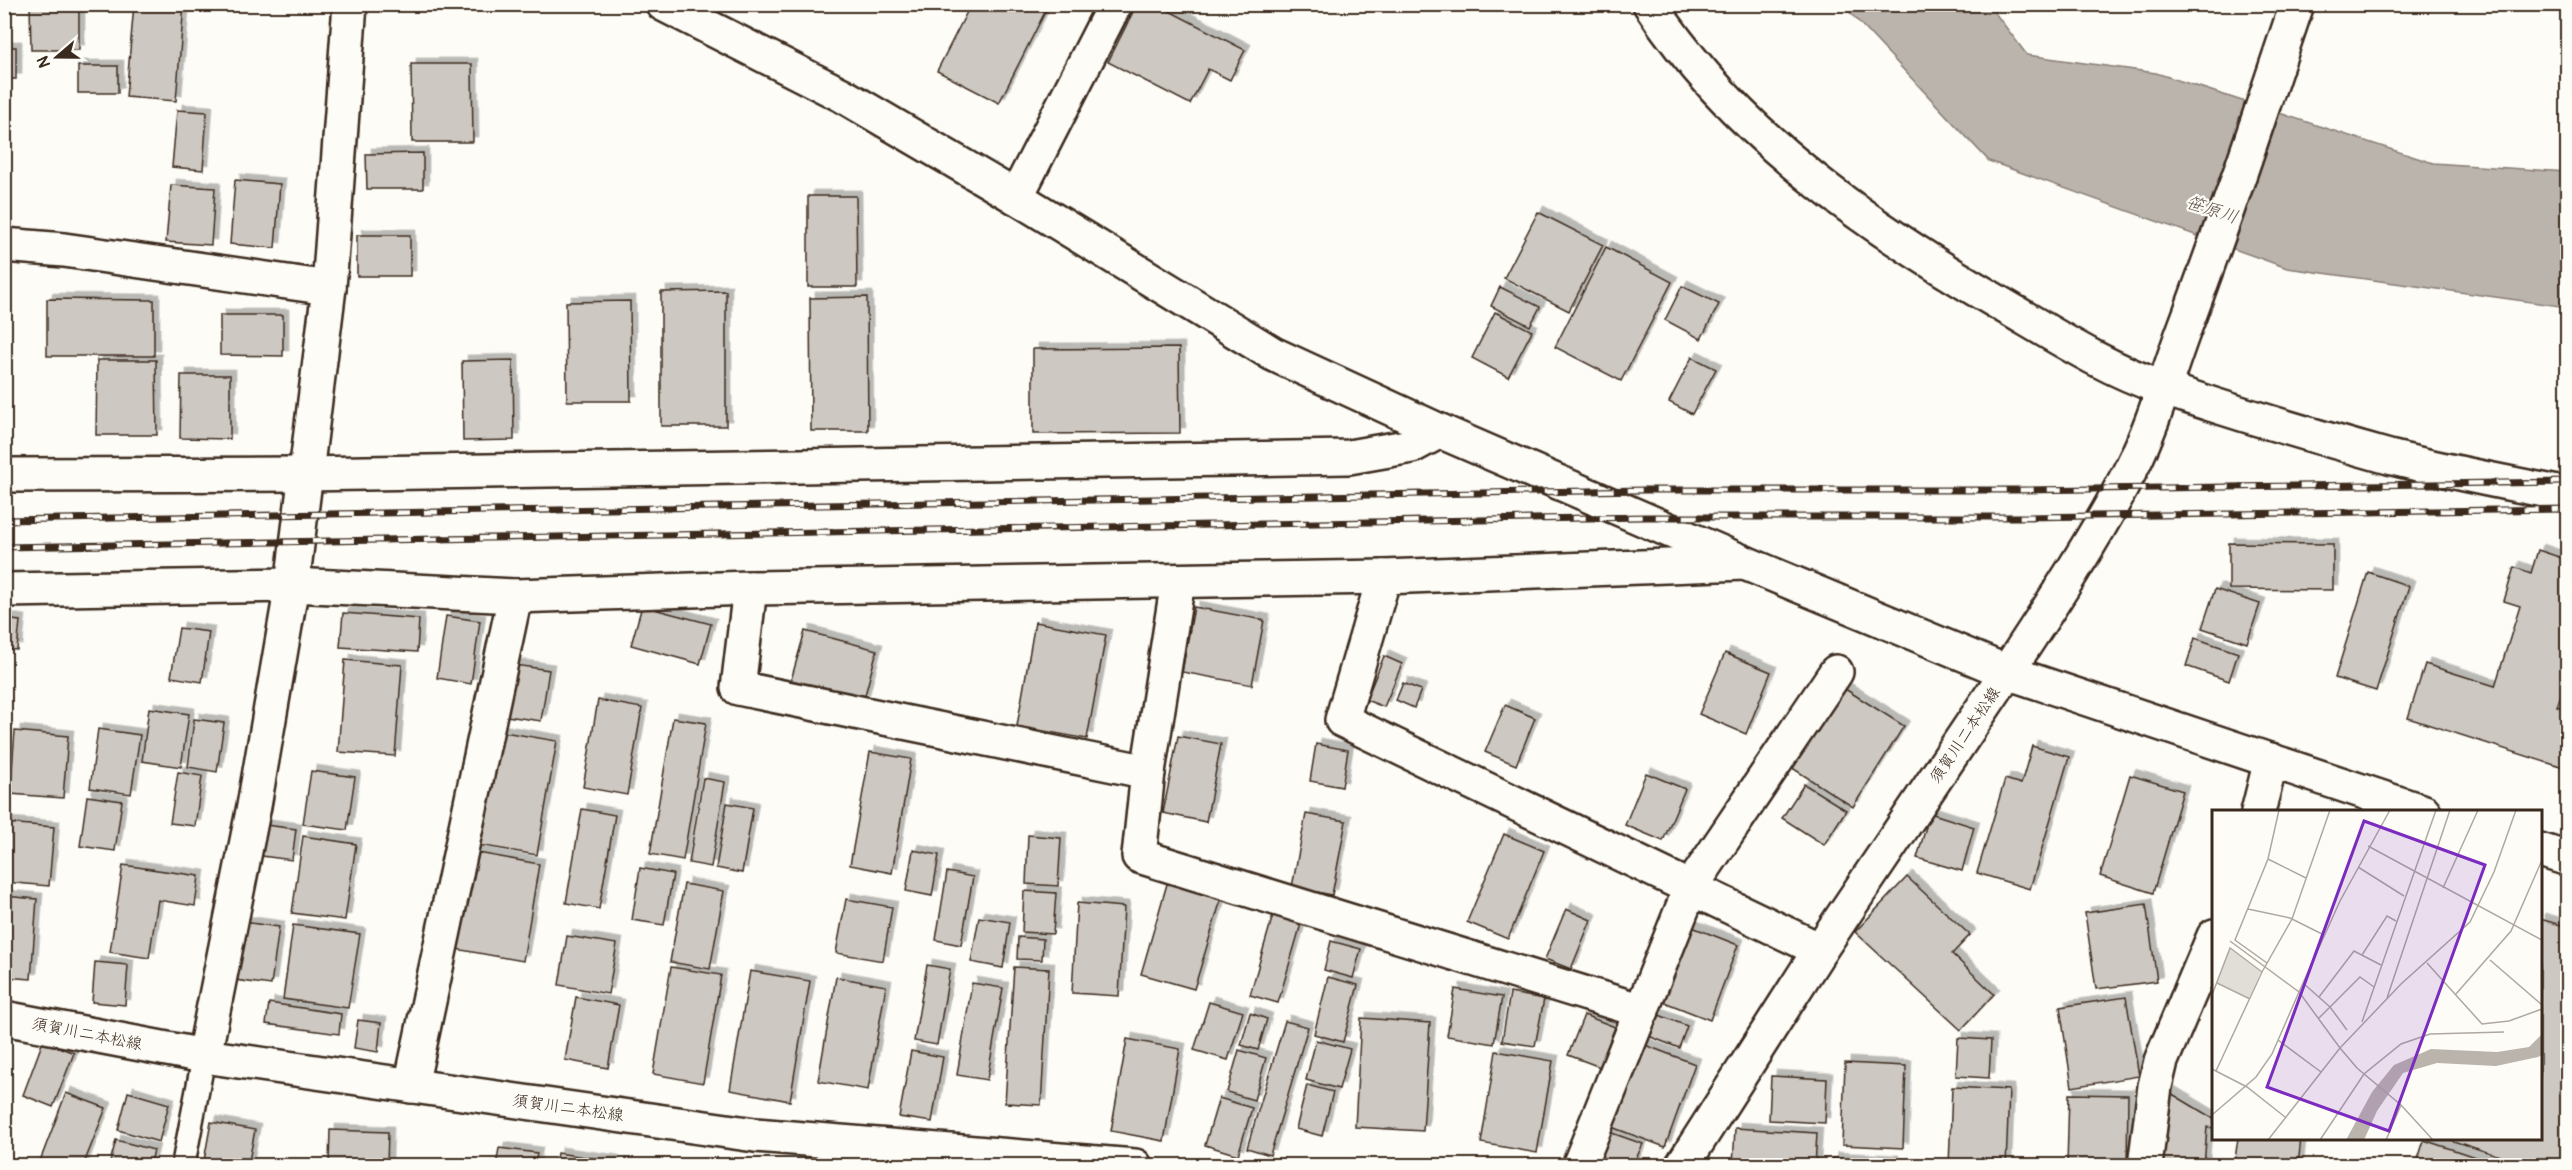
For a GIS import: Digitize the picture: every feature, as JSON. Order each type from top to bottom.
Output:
[{"type":"street","points":[[204,1056],[254,806],[292,585],[330,288],[350,4]]},
{"type":"street","points":[[663,4],[842,95],[1016,197],[1273,354],[1440,431],[1745,563],[2007,672],[2045,615],[2132,467],[2150,426],[2166,377],[2223,227],[2297,4]]},
{"type":"street","points":[[1016,197],[1115,4]]},
{"type":"street","points":[[1650,4],[1699,71],[1734,110],[1799,169],[1894,240],[2098,361],[2166,377],[2391,457],[2568,495]]},
{"type":"street","points":[[4,245],[64,250],[330,288]]},
{"type":"street","points":[[4,475],[305,474],[1349,457],[1412,446],[1440,431]]},
{"type":"street","points":[[4,590],[292,585],[514,596],[750,588],[1384,577],[1745,563]]},
{"type":"street","points":[[1384,577],[1342,720],[1820,950]]},
{"type":"street","points":[[1178,581],[1148,772],[1139,856],[1642,1011]]},
{"type":"street","points":[[750,588],[738,688],[1148,772]]},
{"type":"street","points":[[411,1086],[514,596]]},
{"type":"street","points":[[1579,1166],[1691,887],[1836,672]]},
{"type":"street","name":"須賀川二本松線","points":[[1682,1166],[1820,950],[2007,672],[2418,810]]},
{"type":"street","points":[[2258,810],[2271,760]]},
{"type":"street","points":[[2542,850],[2568,860]]},
{"type":"street","points":[[2145,1166],[2155,1086],[2161,1062],[2212,941]]},
{"type":"street","name":"須賀川二本松線","points":[[4,1018],[204,1056],[755,1135],[1135,1166]]},
{"type":"lane","points":[[183,1166],[204,1056]]},
{"type":"water","name":"笹原川","points":[[1843,5],[1989,5],[2027,55],[2156,73],[2433,163],[2567,172],[2567,307],[2287,268],[1989,161]]},
{"type":"building","points":[[30,4],[79,4],[79,50],[31,50]]},
{"type":"building","points":[[134,4],[184,4],[176,101],[126,97]]},
{"type":"building","points":[[971,4],[1049,4],[999,103],[937,71]]},
{"type":"building","points":[[1137,4],[1156,4],[1245,50],[1230,80],[1208,69],[1190,104],[1108,62]]},
{"type":"building","points":[[4,47],[16,47],[16,79],[4,79]]},
{"type":"building","points":[[411,64],[472,64],[473,142],[412,142]]},
{"type":"building","points":[[78,66],[118,66],[118,93],[78,93]]},
{"type":"building","points":[[177,110],[207,112],[203,170],[172,167]]},
{"type":"building","points":[[423,153],[423,189],[367,189],[366,154]]},
{"type":"building","points":[[235,180],[280,184],[275,248],[230,244]]},
{"type":"building","points":[[171,185],[215,188],[211,245],[166,242]]},
{"type":"building","points":[[808,196],[856,196],[857,287],[808,287]]},
{"type":"building","points":[[1538,212],[1603,245],[1569,311],[1504,278]]},
{"type":"building","points":[[357,235],[410,235],[410,276],[357,276]]},
{"type":"building","points":[[1606,247],[1672,282],[1621,381],[1555,347]]},
{"type":"building","points":[[1682,286],[1719,304],[1701,339],[1665,320]]},
{"type":"building","points":[[1500,287],[1540,307],[1530,326],[1491,306]]},
{"type":"building","points":[[726,291],[726,426],[661,426],[661,292]]},
{"type":"building","points":[[867,297],[868,431],[811,431],[810,298]]},
{"type":"building","points":[[47,299],[154,300],[154,356],[47,356]]},
{"type":"building","points":[[630,301],[631,401],[567,401],[566,302]]},
{"type":"building","points":[[1495,312],[1532,331],[1508,377],[1472,358]]},
{"type":"building","points":[[220,315],[283,315],[283,356],[220,355]]},
{"type":"building","points":[[1179,348],[1180,433],[1033,434],[1033,349]]},
{"type":"building","points":[[1692,357],[1716,369],[1692,414],[1669,402]]},
{"type":"building","points":[[97,360],[156,360],[157,435],[96,435]]},
{"type":"building","points":[[513,360],[514,440],[463,441],[462,361]]},
{"type":"building","points":[[181,375],[230,375],[230,439],[180,438]]},
{"type":"building","points":[[2229,543],[2333,544],[2333,590],[2229,589]]},
{"type":"building","points":[[2538,550],[2568,560],[2568,675],[2557,706],[2568,710],[2567,769],[2408,718],[2425,664],[2495,686],[2520,606],[2504,601],[2514,567],[2531,573]]},
{"type":"building","points":[[2368,572],[2409,586],[2376,691],[2335,678]]},
{"type":"building","points":[[2215,589],[2260,604],[2247,643],[2202,628]]},
{"type":"building","points":[[642,606],[711,624],[700,664],[631,645]]},
{"type":"building","points":[[1194,607],[1264,620],[1252,685],[1182,672]]},
{"type":"building","points":[[343,613],[419,619],[417,652],[340,647]]},
{"type":"building","points":[[446,616],[480,621],[471,684],[437,678]]},
{"type":"building","points":[[4,619],[20,621],[17,650],[4,649]]},
{"type":"building","points":[[1035,622],[1106,635],[1087,739],[1017,726]]},
{"type":"building","points":[[179,628],[209,632],[202,682],[171,677]]},
{"type":"building","points":[[805,631],[877,650],[864,699],[791,680]]},
{"type":"building","points":[[2195,638],[2238,653],[2229,681],[2186,666]]},
{"type":"building","points":[[1725,653],[1771,672],[1746,734],[1699,714]]},
{"type":"building","points":[[1384,656],[1402,664],[1384,707],[1366,700]]},
{"type":"building","points":[[345,660],[402,665],[395,756],[338,752]]},
{"type":"building","points":[[515,665],[549,670],[541,721],[507,716]]},
{"type":"building","points":[[1834,682],[1904,726],[1853,807],[1783,762]]},
{"type":"building","points":[[1403,683],[1421,690],[1414,708],[1396,700]]},
{"type":"building","points":[[598,700],[642,708],[627,795],[583,787]]},
{"type":"building","points":[[1505,705],[1535,718],[1516,765],[1485,752]]},
{"type":"building","points":[[149,708],[189,714],[181,767],[142,761]]},
{"type":"building","points":[[673,718],[706,723],[683,860],[650,854]]},
{"type":"building","points":[[194,719],[224,723],[217,772],[188,767]]},
{"type":"building","points":[[98,729],[140,735],[131,794],[90,788]]},
{"type":"building","points":[[15,731],[68,736],[63,798],[10,794]]},
{"type":"building","points":[[498,731],[557,741],[537,855],[478,845]]},
{"type":"building","points":[[1178,736],[1221,744],[1206,822],[1163,813]]},
{"type":"building","points":[[1316,744],[1348,750],[1342,787],[1310,781]]},
{"type":"building","points":[[2032,746],[2069,757],[2030,889],[1977,873],[2005,779],[2021,784]]},
{"type":"building","points":[[870,752],[911,759],[892,873],[850,865]]},
{"type":"building","points":[[311,771],[355,777],[347,830],[303,824]]},
{"type":"building","points":[[178,772],[202,776],[195,826],[170,823]]},
{"type":"building","points":[[1646,773],[1685,789],[1663,841],[1625,825]]},
{"type":"building","points":[[2130,775],[2183,791],[2153,893],[2100,876]]},
{"type":"building","points":[[703,778],[725,782],[711,867],[689,863]]},
{"type":"building","points":[[1804,784],[1846,810],[1824,845],[1782,818]]},
{"type":"building","points":[[87,796],[122,801],[115,851],[80,846]]},
{"type":"building","points":[[727,803],[753,808],[742,873],[716,868]]},
{"type":"building","points":[[582,809],[615,815],[599,909],[566,903]]},
{"type":"building","points":[[1930,813],[1974,827],[1962,871],[1917,858]]},
{"type":"building","points":[[1306,814],[1346,821],[1332,895],[1292,887]]},
{"type":"building","points":[[6,823],[54,827],[49,886],[4,882]]},
{"type":"building","points":[[258,824],[296,829],[292,860],[254,855]]},
{"type":"building","points":[[1504,834],[1544,851],[1508,939],[1467,922]]},
{"type":"building","points":[[1028,835],[1061,838],[1058,886],[1026,884]]},
{"type":"building","points":[[303,836],[356,844],[345,920],[292,913]]},
{"type":"building","points":[[913,850],[939,855],[932,896],[906,891]]},
{"type":"building","points":[[467,851],[539,864],[523,961],[450,948]]},
{"type":"building","points":[[123,865],[199,876],[195,906],[158,900],[149,958],[110,952]]},
{"type":"building","points":[[640,868],[673,874],[664,925],[632,920]]},
{"type":"building","points":[[947,872],[973,877],[961,945],[936,940]]},
{"type":"building","points":[[1169,877],[1223,893],[1194,989],[1141,974]]},
{"type":"building","points":[[1907,877],[1970,935],[1952,954],[1994,994],[1961,1030],[1855,932]]},
{"type":"building","points":[[684,884],[724,891],[710,969],[670,962]]},
{"type":"building","points":[[1024,891],[1056,893],[1053,934],[1022,932]]},
{"type":"building","points":[[4,896],[37,899],[31,979],[4,977]]},
{"type":"building","points":[[846,899],[892,907],[883,961],[836,953]]},
{"type":"building","points":[[1077,903],[1124,907],[1119,996],[1072,993]]},
{"type":"building","points":[[2146,904],[2157,981],[2096,989],[2085,913]]},
{"type":"building","points":[[1275,908],[1303,917],[1278,1003],[1250,995]]},
{"type":"building","points":[[1566,909],[1591,920],[1571,969],[1545,959]]},
{"type":"building","points":[[979,917],[1010,922],[1003,968],[971,962]]},
{"type":"building","points":[[2542,920],[2568,927],[2568,1166],[2530,1166],[2450,1140],[2542,1140]]},
{"type":"building","points":[[243,922],[279,927],[271,985],[235,980]]},
{"type":"building","points":[[293,925],[360,934],[348,1008],[283,999]]},
{"type":"building","points":[[1687,925],[1738,945],[1710,1020],[1659,1000]]},
{"type":"building","points":[[567,936],[617,944],[608,994],[559,985]]},
{"type":"building","points":[[1018,937],[1043,939],[1042,960],[1017,959]]},
{"type":"building","points":[[1331,941],[1361,949],[1353,978],[1324,970]]},
{"type":"building","points":[[95,962],[128,965],[125,1005],[92,1002]]},
{"type":"building","points":[[927,965],[950,969],[937,1045],[914,1041]]},
{"type":"building","points":[[671,967],[721,975],[703,1083],[653,1074]]},
{"type":"building","points":[[1014,967],[1049,969],[1041,1105],[1005,1103]]},
{"type":"building","points":[[750,971],[810,981],[790,1101],[730,1090]]},
{"type":"building","points":[[836,977],[886,986],[868,1090],[818,1081]]},
{"type":"building","points":[[1328,977],[1358,985],[1343,1042],[1314,1034]]},
{"type":"building","points":[[972,983],[1003,988],[987,1080],[957,1075]]},
{"type":"building","points":[[1455,989],[1502,997],[1494,1044],[1447,1036]]},
{"type":"building","points":[[1510,993],[1544,999],[1535,1046],[1502,1041]]},
{"type":"building","points":[[576,997],[619,1005],[608,1068],[565,1060]]},
{"type":"building","points":[[2126,997],[2139,1076],[2072,1087],[2060,1007]]},
{"type":"building","points":[[1209,1002],[1243,1012],[1228,1060],[1194,1050]]},
{"type":"building","points":[[269,1003],[341,1014],[339,1034],[266,1024]]},
{"type":"building","points":[[1250,1013],[1267,1019],[1258,1050],[1241,1045]]},
{"type":"building","points":[[1654,1013],[1687,1026],[1679,1048],[1646,1035]]},
{"type":"building","points":[[1584,1015],[1615,1027],[1600,1067],[1568,1055]]},
{"type":"building","points":[[1361,1018],[1430,1023],[1423,1131],[1355,1127]]},
{"type":"building","points":[[358,1020],[381,1023],[378,1052],[354,1048]]},
{"type":"building","points":[[1285,1021],[1308,1027],[1270,1155],[1247,1148]]},
{"type":"building","points":[[1958,1038],[1991,1040],[1989,1078],[1956,1076]]},
{"type":"building","points":[[1127,1039],[1180,1049],[1164,1141],[1111,1131]]},
{"type":"building","points":[[1316,1040],[1350,1049],[1339,1089],[1306,1080]]},
{"type":"building","points":[[43,1041],[74,1053],[53,1107],[23,1095]]},
{"type":"building","points":[[1637,1042],[1695,1064],[1665,1147],[1606,1125]]},
{"type":"building","points":[[1239,1050],[1266,1058],[1254,1100],[1227,1092]]},
{"type":"building","points":[[911,1051],[943,1057],[932,1122],[899,1117]]},
{"type":"building","points":[[1496,1051],[1553,1061],[1537,1153],[1481,1143]]},
{"type":"building","points":[[1845,1063],[1906,1066],[1903,1148],[1842,1145]]},
{"type":"building","points":[[1771,1076],[1827,1079],[1825,1123],[1769,1120]]},
{"type":"building","points":[[1307,1085],[1333,1092],[1322,1136],[1296,1129]]},
{"type":"building","points":[[1952,1087],[2009,1090],[2006,1166],[1949,1166]]},
{"type":"building","points":[[2164,1089],[2212,1118],[2212,1128],[2207,1127],[2204,1166],[2157,1166]]},
{"type":"building","points":[[128,1092],[169,1104],[159,1142],[118,1130]]},
{"type":"building","points":[[66,1093],[106,1108],[83,1166],[50,1166],[40,1161]]},
{"type":"building","points":[[2069,1094],[2128,1095],[2127,1166],[2067,1166]]},
{"type":"building","points":[[1219,1098],[1252,1108],[1238,1155],[1205,1145]]},
{"type":"building","points":[[211,1122],[255,1130],[248,1166],[203,1166]]},
{"type":"building","points":[[1735,1128],[1817,1133],[1815,1166],[1733,1166]]},
{"type":"building","points":[[330,1130],[388,1132],[387,1166],[329,1164]]},
{"type":"building","points":[[1606,1131],[1643,1144],[1634,1163],[1593,1166]]},
{"type":"building","points":[[116,1140],[154,1150],[150,1166],[109,1166]]},
{"type":"building","points":[[2238,1140],[2301,1140],[2298,1166],[2234,1166]]},
{"type":"building","points":[[2424,1140],[2484,1160],[2482,1166],[2416,1166]]},
{"type":"building","points":[[499,1148],[537,1153],[535,1166],[496,1166]]},
{"type":"building","points":[[557,1153],[613,1161],[613,1166],[555,1166]]},
{"type":"building","points":[[1832,1158],[1893,1161],[1892,1166],[1831,1166]]},
{"type":"railway","points":[[4,520],[1644,490],[2019,490],[2568,482]]},
{"type":"railway","points":[[4,547],[1645,517],[2019,517],[2568,509]]}]
